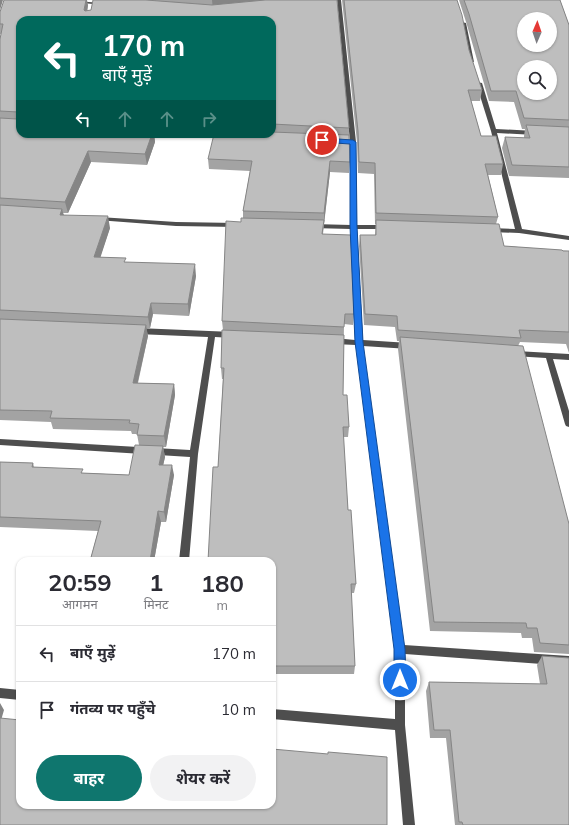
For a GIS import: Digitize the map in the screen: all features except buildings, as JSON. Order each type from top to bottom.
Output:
[{"type":"street","points":[[62,0],[92,6],[107,4]]},
{"type":"street","points":[[330,1],[338,0],[349,142],[359,342],[400,649],[400,725],[409,825]]},
{"type":"street","points":[[462,18],[474,67]]},
{"type":"street","points":[[476,74],[494,131],[519,231]]},
{"type":"street","points":[[494,131],[539,133]]},
{"type":"street","points":[[92,218],[176,224],[245,225]]},
{"type":"street","points":[[307,226],[393,227]]},
{"type":"street","points":[[480,230],[519,231],[569,238]]},
{"type":"street","points":[[126,331],[243,336]]},
{"type":"street","points":[[184,557],[194,454],[212,334]]},
{"type":"street","points":[[328,340],[414,346]]},
{"type":"street","points":[[509,354],[569,357]]},
{"type":"street","points":[[549,356],[569,424]]},
{"type":"street","points":[[0,442],[194,454]]},
{"type":"street","points":[[400,649],[569,661]]},
{"type":"street","points":[[0,693],[16,695]]},
{"type":"street","points":[[276,714],[400,725]]},
{"type":"route","points":[[322,140],[353,142],[354,226],[359,342],[400,649],[400,680]]}]
